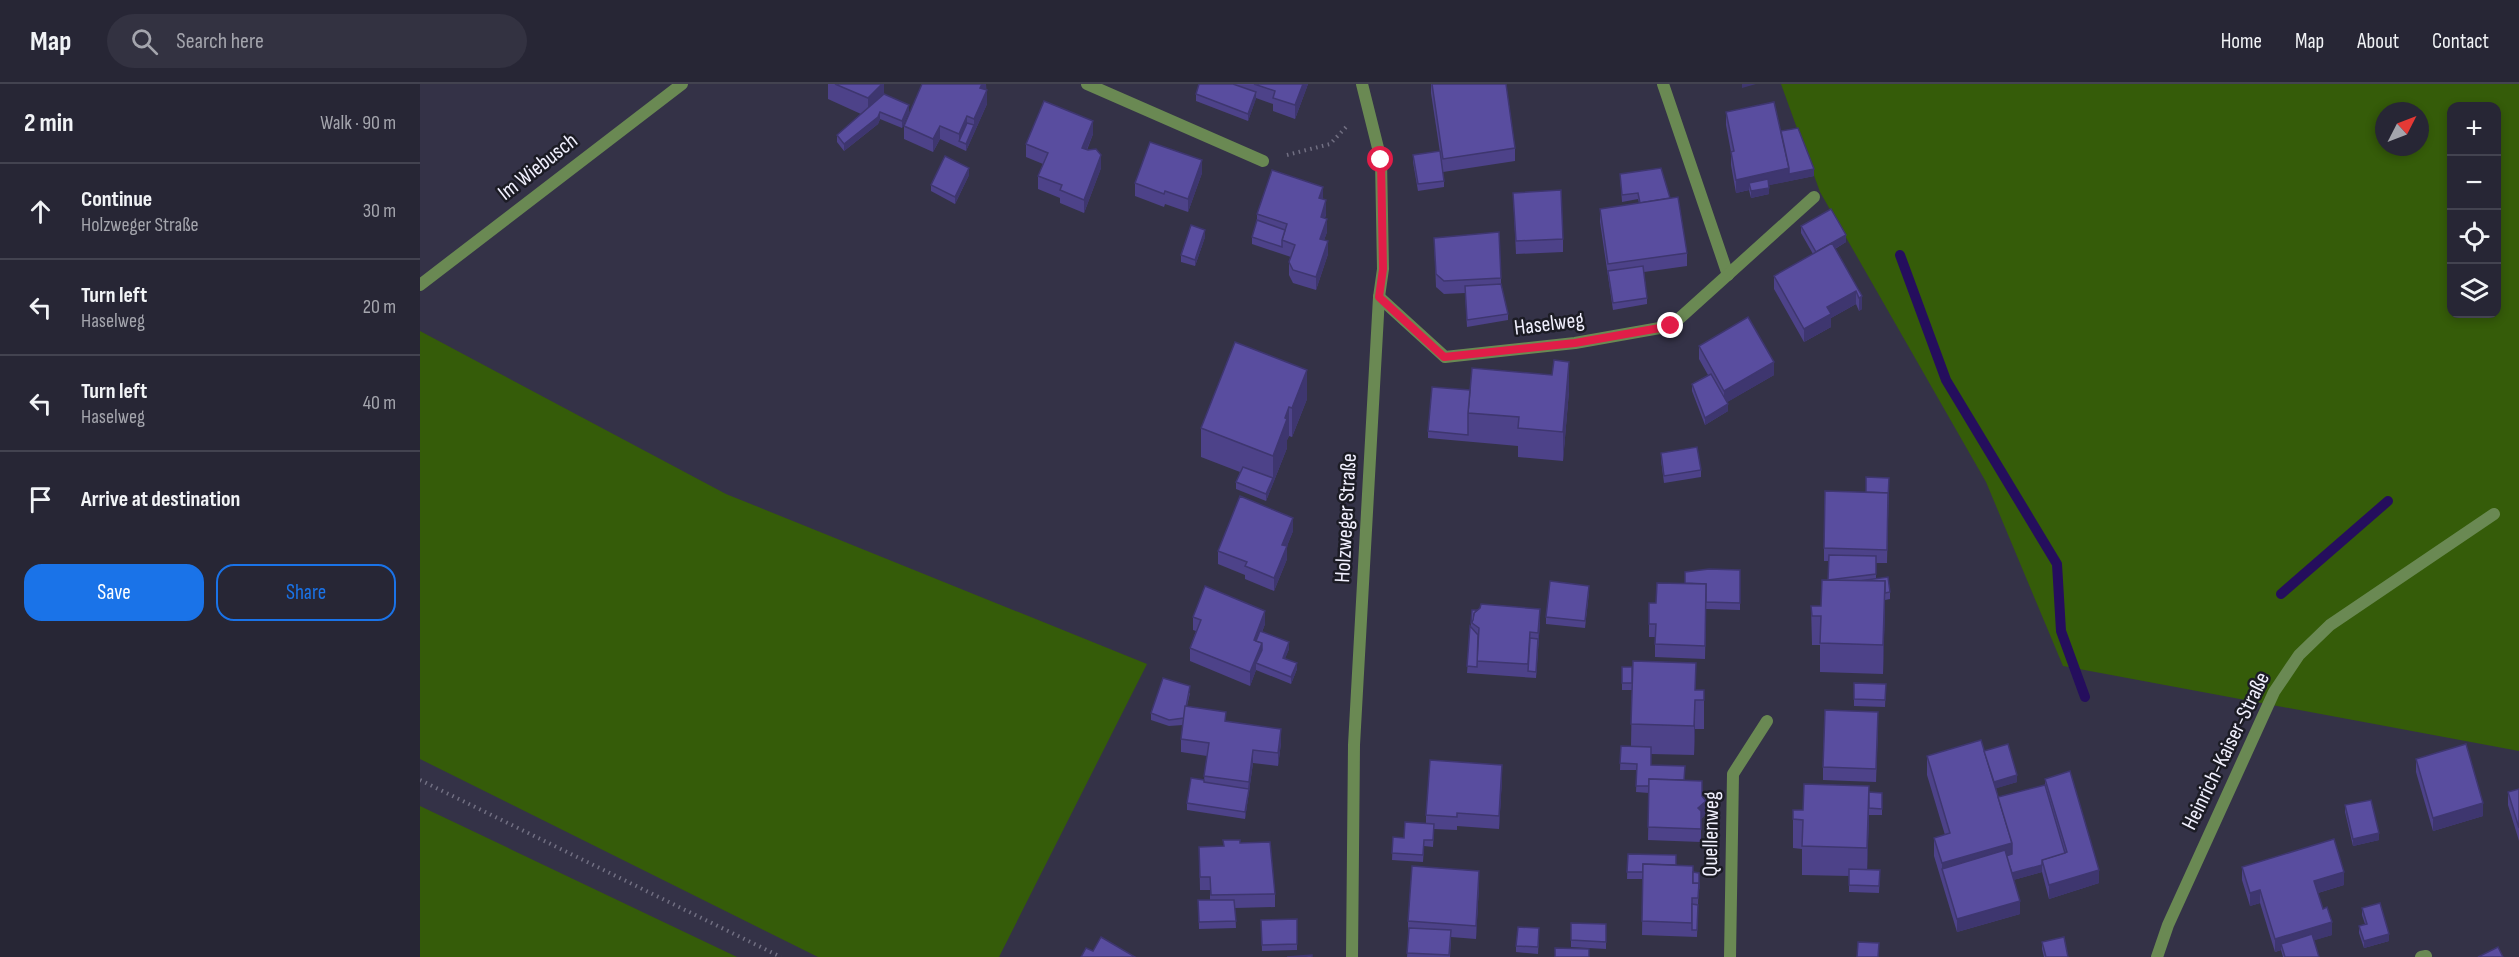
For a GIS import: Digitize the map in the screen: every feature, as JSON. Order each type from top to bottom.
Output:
[{"type":"street","name":"Im Wiebusch","points":[[420,285],[682,84]]},
{"type":"street","points":[[1087,84],[1263,161]]},
{"type":"street","points":[[1663,84],[1728,275]]},
{"type":"street","name":"Holzweger Straße","points":[[1352,957],[1354,745],[1379,297],[1383,269],[1381,160],[1363,88]]},
{"type":"street","name":"Haselweg","points":[[1379,297],[1444,357],[1575,343],[1671,326],[1814,197]]},
{"type":"street","name":"Heinrich-Kaiser-Straße","points":[[2157,957],[2168,925],[2274,692],[2299,655],[2330,625],[2494,514]]},
{"type":"street","name":"Quellenweg","points":[[1730,957],[1733,774],[1767,721]]},
{"type":"path","points":[[1263,161],[1330,144],[1350,123],[1363,88]]},
{"type":"path","points":[[420,780],[781,957]]},
{"type":"green space","points":[[1781,84],[2519,84],[2519,751],[2063,666],[1986,482],[1820,192]]},
{"type":"green space","points":[[420,331],[726,494],[1147,664],[999,957],[818,957],[420,759]]},
{"type":"green space","points":[[420,806],[737,957],[420,957]]},
{"type":"building","points":[[835,84],[882,84],[868,98]]},
{"type":"building","points":[[922,84],[982,84],[980,88],[987,90],[974,119],[967,116],[959,134],[940,126],[933,139],[904,126]]},
{"type":"building","points":[[1199,84],[1233,84],[1256,92],[1248,114],[1196,94]]},
{"type":"building","points":[[1254,84],[1303,84],[1295,105],[1273,98],[1275,91]]},
{"type":"building","points":[[1432,84],[1506,84],[1515,148],[1443,159]]},
{"type":"building","points":[[884,94],[909,105],[902,121],[880,112],[878,117],[844,144],[837,135]]},
{"type":"building","points":[[1044,101],[1093,121],[1082,148],[1096,149],[1101,155],[1084,200],[1060,190],[1062,185],[1038,176],[1048,153],[1026,144]]},
{"type":"building","points":[[1774,102],[1789,168],[1736,180],[1731,152],[1734,151],[1726,112]]},
{"type":"building","points":[[967,123],[974,125],[966,144],[959,141]]},
{"type":"building","points":[[1798,128],[1814,169],[1789,174],[1781,131]]},
{"type":"building","points":[[1150,142],[1202,160],[1188,199],[1165,191],[1164,194],[1135,183]]},
{"type":"building","points":[[1440,151],[1444,181],[1418,184],[1413,155]]},
{"type":"building","points":[[945,156],[969,168],[955,197],[931,185]]},
{"type":"building","points":[[1661,168],[1670,198],[1640,203],[1638,193],[1622,195],[1620,174]]},
{"type":"building","points":[[1272,170],[1323,187],[1319,198],[1326,200],[1321,217],[1327,219],[1320,239],[1328,241],[1316,277],[1293,270],[1289,262],[1295,245],[1282,240],[1287,224],[1257,214]]},
{"type":"building","points":[[1768,179],[1769,188],[1751,191],[1749,183]]},
{"type":"building","points":[[1561,190],[1563,239],[1516,241],[1513,193]]},
{"type":"building","points":[[1678,197],[1687,253],[1608,264],[1600,209]]},
{"type":"building","points":[[1831,209],[1846,235],[1816,252],[1801,226]]},
{"type":"building","points":[[1257,220],[1285,230],[1282,247],[1252,237]]},
{"type":"building","points":[[1191,225],[1205,230],[1195,260],[1181,255]]},
{"type":"building","points":[[1499,232],[1501,278],[1444,281],[1436,274],[1434,238]]},
{"type":"building","points":[[1832,243],[1862,296],[1859,298],[1856,291],[1827,307],[1831,314],[1804,329],[1774,276]]},
{"type":"building","points":[[1643,266],[1647,298],[1613,303],[1608,271]]},
{"type":"building","points":[[1501,284],[1508,314],[1467,320],[1465,286]]},
{"type":"building","points":[[1748,317],[1774,362],[1724,391],[1699,346]]},
{"type":"building","points":[[1235,342],[1307,370],[1292,408],[1289,407],[1285,418],[1287,419],[1273,456],[1201,428]]},
{"type":"building","points":[[1554,360],[1569,362],[1563,432],[1518,428],[1519,417],[1468,413],[1472,368],[1552,375]]},
{"type":"building","points":[[1711,374],[1728,404],[1705,418],[1692,384]]},
{"type":"building","points":[[1432,387],[1470,390],[1468,435],[1428,431]]},
{"type":"building","points":[[1697,447],[1701,470],[1664,476],[1661,453]]},
{"type":"building","points":[[1243,467],[1273,478],[1266,494],[1236,482]]},
{"type":"building","points":[[1866,477],[1889,478],[1888,499],[1888,493],[1866,492]]},
{"type":"building","points":[[1825,491],[1888,493],[1887,550],[1824,548]]},
{"type":"building","points":[[1240,496],[1293,518],[1282,545],[1287,546],[1274,578],[1245,566],[1247,562],[1218,551]]},
{"type":"building","points":[[1829,555],[1876,556],[1876,574],[1828,580]]},
{"type":"building","points":[[1709,569],[1740,570],[1740,603],[1706,602],[1706,584],[1685,583],[1685,572]]},
{"type":"building","points":[[1888,577],[1890,592],[1885,593],[1885,581],[1859,581]]},
{"type":"building","points":[[1822,580],[1885,581],[1883,645],[1820,643],[1821,616],[1812,616],[1811,606],[1821,606]]},
{"type":"building","points":[[1550,581],[1589,586],[1585,621],[1546,617]]},
{"type":"building","points":[[1657,583],[1706,584],[1705,646],[1655,644],[1656,624],[1649,624],[1649,603],[1656,603]]},
{"type":"building","points":[[1205,586],[1265,611],[1254,640],[1262,643],[1250,672],[1190,648],[1201,620],[1193,617]]},
{"type":"building","points":[[1481,604],[1540,609],[1538,633],[1530,632],[1528,664],[1477,661],[1479,628],[1472,623],[1474,613]]},
{"type":"building","points":[[1472,610],[1477,610],[1471,622]]},
{"type":"building","points":[[1470,626],[1478,635],[1477,667],[1467,666]]},
{"type":"building","points":[[1260,631],[1289,642],[1283,658],[1297,663],[1291,677],[1256,663],[1262,650],[1262,643],[1256,641]]},
{"type":"building","points":[[1530,638],[1538,639],[1536,672],[1528,671]]},
{"type":"building","points":[[1633,661],[1696,663],[1695,690],[1704,690],[1704,700],[1695,700],[1694,726],[1631,724]]},
{"type":"building","points":[[1622,667],[1632,667],[1632,683],[1622,683]]},
{"type":"building","points":[[1163,678],[1190,686],[1184,718],[1169,720],[1151,713]]},
{"type":"building","points":[[1854,683],[1886,684],[1885,700],[1854,699]]},
{"type":"building","points":[[1185,706],[1226,712],[1225,721],[1281,729],[1278,753],[1253,750],[1249,782],[1204,776],[1209,743],[1181,739]]},
{"type":"building","points":[[1825,710],[1878,712],[1876,769],[1823,767]]},
{"type":"building","points":[[1981,740],[2012,843],[1942,863],[1934,838],[1950,833],[1927,756]]},
{"type":"building","points":[[2008,744],[2017,775],[1994,782],[1984,751]]},
{"type":"building","points":[[2466,744],[2483,803],[2433,818],[2416,759]]},
{"type":"building","points":[[1621,746],[1651,747],[1651,765],[1685,766],[1684,780],[1649,779],[1649,786],[1636,786],[1637,764],[1620,763]]},
{"type":"building","points":[[1430,760],[1502,765],[1499,816],[1457,813],[1457,817],[1426,815]]},
{"type":"building","points":[[2070,771],[2099,870],[2049,885],[2042,860],[2067,852],[2045,779]]},
{"type":"building","points":[[1191,778],[1249,789],[1245,812],[1187,803]]},
{"type":"building","points":[[1649,779],[1702,781],[1702,796],[1706,801],[1698,808],[1701,811],[1701,829],[1648,827]]},
{"type":"building","points":[[1804,784],[1869,786],[1867,848],[1802,846],[1803,820],[1793,819],[1793,810],[1803,810]]},
{"type":"building","points":[[2045,785],[2065,853],[2042,860],[2042,865],[2012,873],[2006,856],[2012,854],[2012,843],[1998,797]]},
{"type":"building","points":[[2519,789],[2519,828],[2508,792]]},
{"type":"building","points":[[1869,792],[1882,793],[1882,809],[1869,808]]},
{"type":"building","points":[[2371,800],[2379,833],[2353,839],[2345,805]]},
{"type":"building","points":[[1405,822],[1434,824],[1433,840],[1424,840],[1423,855],[1392,853],[1393,837],[1404,838]]},
{"type":"building","points":[[2334,839],[2344,872],[2314,881],[2323,909],[2327,907],[2332,922],[2275,939],[2260,890],[2250,893],[2242,867]]},
{"type":"building","points":[[1223,840],[1240,840],[1240,843],[1270,842],[1275,894],[1211,895],[1210,877],[1200,877],[1199,847],[1224,846]]},
{"type":"building","points":[[2005,850],[2020,901],[1957,919],[1942,869]]},
{"type":"building","points":[[1628,854],[1676,855],[1676,865],[1643,864],[1643,872],[1627,872]]},
{"type":"building","points":[[1643,864],[1693,866],[1693,883],[1699,883],[1698,898],[1692,898],[1692,923],[1642,921]]},
{"type":"building","points":[[1412,866],[1479,871],[1476,926],[1408,921]]},
{"type":"building","points":[[1849,869],[1880,870],[1879,886],[1849,885]]},
{"type":"building","points":[[1693,872],[1699,873],[1699,883],[1693,883]]},
{"type":"building","points":[[1198,900],[1234,900],[1236,921],[1199,922]]},
{"type":"building","points":[[2380,903],[2389,934],[2364,941],[2359,926],[2367,924],[2362,908]]},
{"type":"building","points":[[1692,904],[1698,905],[1697,930],[1692,930]]},
{"type":"building","points":[[1297,919],[1297,944],[1262,945],[1261,920]]},
{"type":"building","points":[[1571,923],[1606,924],[1606,942],[1571,940]]},
{"type":"building","points":[[1518,927],[1539,928],[1538,947],[1516,946]]},
{"type":"building","points":[[1409,928],[1451,930],[1449,955],[1407,953]]},
{"type":"building","points":[[2312,934],[2319,957],[2285,957],[2281,944]]},
{"type":"building","points":[[1101,937],[1135,957],[1081,957],[1086,948],[1093,951]]},
{"type":"building","points":[[2064,937],[2068,957],[2046,957],[2042,942]]},
{"type":"building","points":[[1858,942],[1879,943],[1878,957],[1857,957]]},
{"type":"building","points":[[2498,947],[2503,957],[2478,957]]},
{"type":"building","points":[[1555,948],[1589,949],[1589,957],[1555,957]]},
{"type":"building","points":[[1312,955],[1312,957],[1287,957]]},
{"type":"waterway","points":[[1900,255],[1946,380],[2057,564],[2061,631],[2085,697]]},
{"type":"waterway","points":[[2281,594],[2388,501]]},
{"type":"route","points":[[1381,160],[1383,269],[1379,297],[1444,357],[1575,343],[1671,326]]}]
